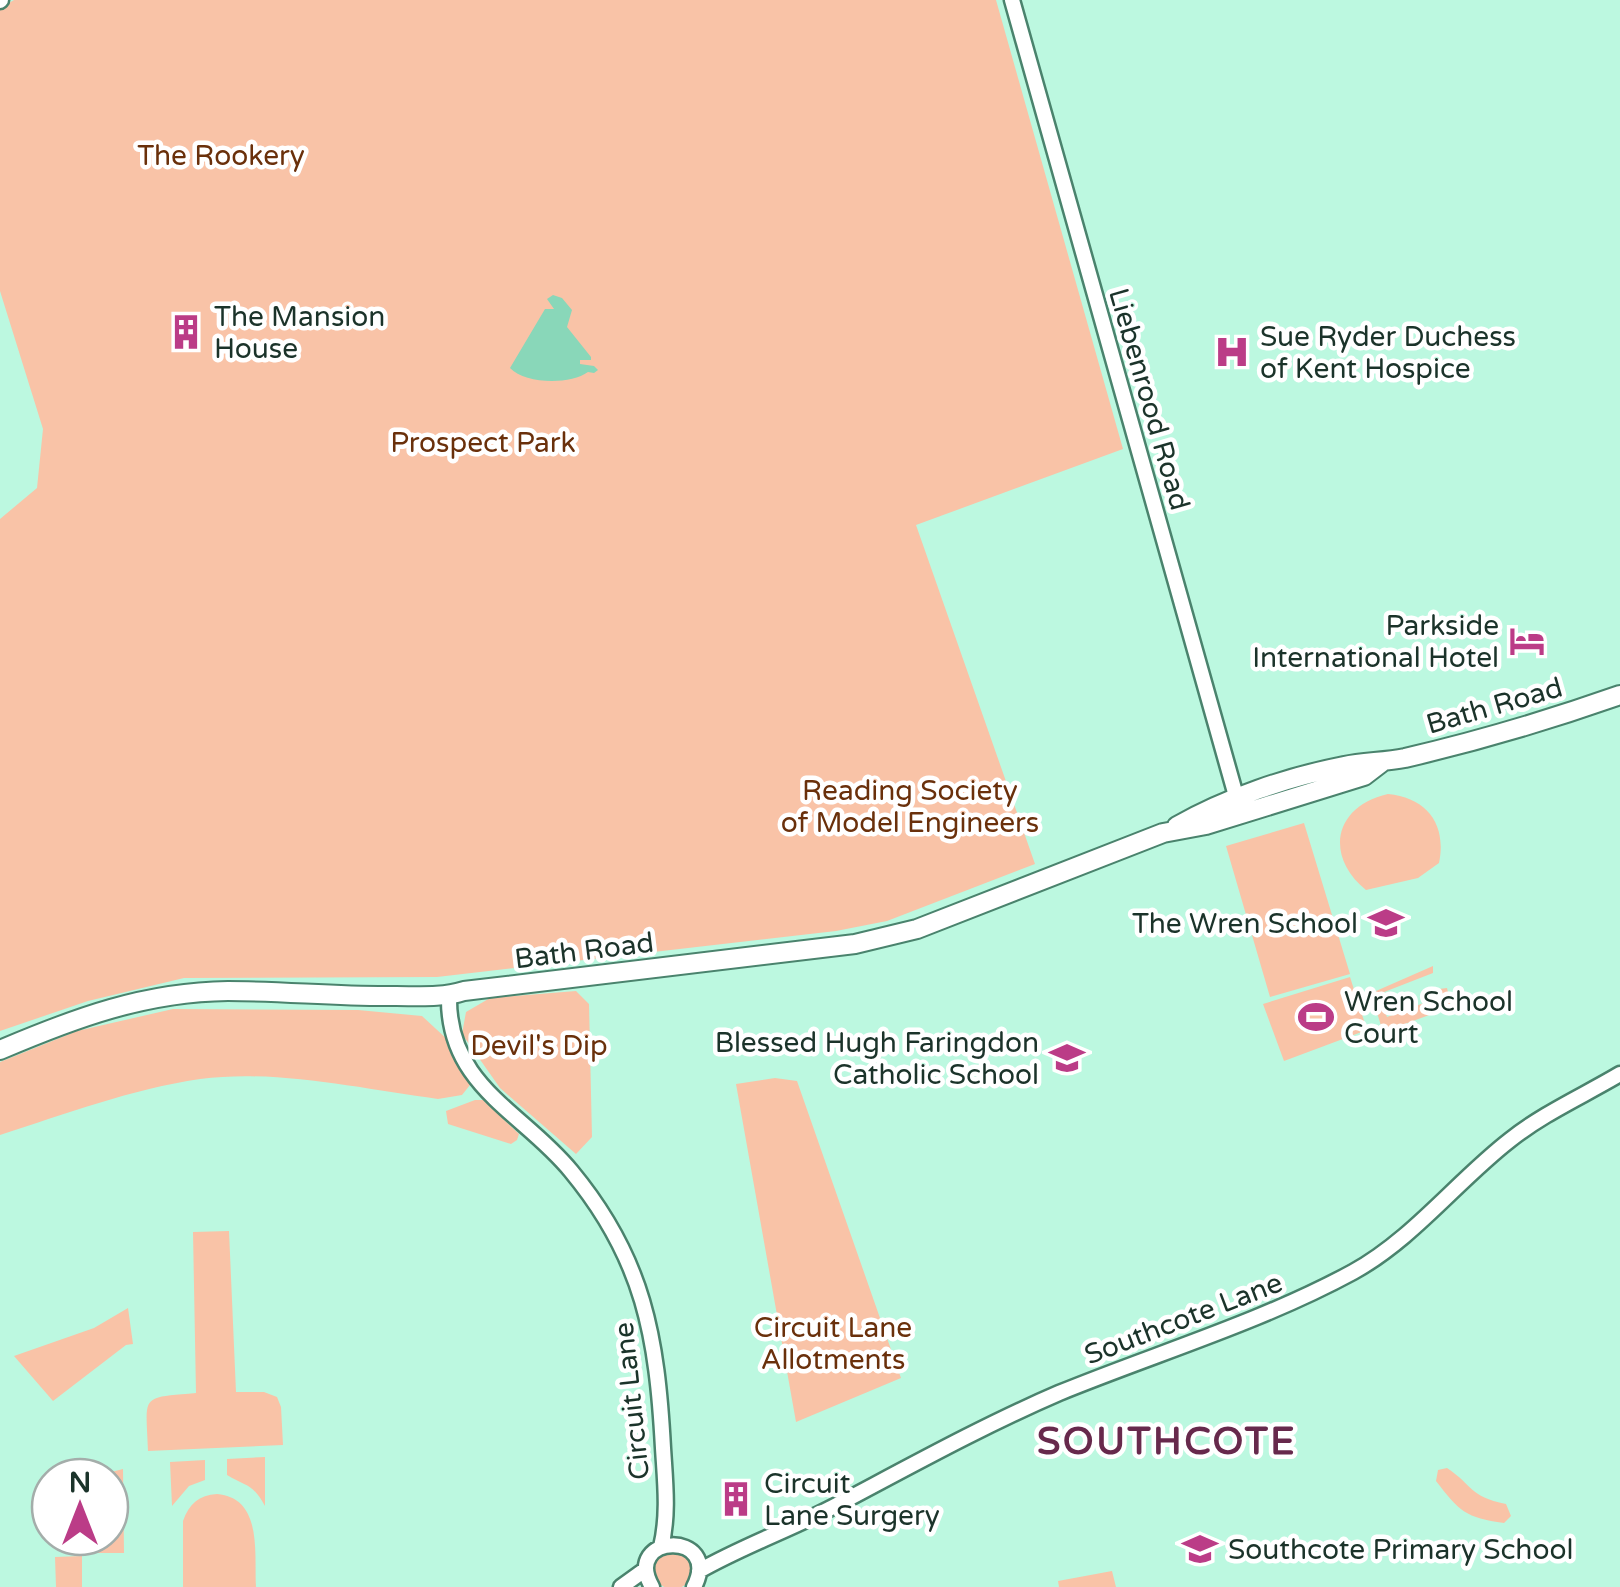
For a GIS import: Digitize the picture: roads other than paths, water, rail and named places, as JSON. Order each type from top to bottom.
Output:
[{"type":"main road","name":"Bath Road","points":[[0,1050],[95,1012],[166,995],[230,991],[449,996],[883,938],[917,929],[1163,833],[1206,826],[1239,805],[1364,776],[1381,763],[1516,729],[1620,695]]},
{"type":"street","name":"Liebenrood Road","points":[[1012,0],[1239,805]]},
{"type":"street","name":"Circuit Lane","points":[[449,996],[454,1038],[476,1078],[498,1104],[569,1168],[618,1237],[635,1273],[648,1317],[660,1390],[667,1508],[661,1547]]},
{"type":"street","name":"Southcote Lane","points":[[698,1564],[824,1511],[982,1428],[1106,1374],[1300,1299],[1357,1270],[1408,1231],[1512,1138],[1620,1074]]},
{"type":"street","name":"Circuit Lane","points":[[667,1508],[679,1544]]},
{"type":"street","points":[[652,1587],[646,1570],[651,1554],[661,1547],[679,1544],[698,1564],[694,1587]]},
{"type":"street","points":[[620,1587],[646,1570]]},
{"type":"place","name":"The Mansion House","points":[[186,332]]},
{"type":"place","name":"Sue Ryder Duchess of Kent Hospice","points":[[1232,352]]},
{"type":"place","name":"Parkside International Hotel","points":[[1527,641]]},
{"type":"place","name":"The Wren School","points":[[1386,923]]},
{"type":"place","name":"Wren School Court","points":[[1316,1017]]},
{"type":"place","name":"Blessed Hugh Faringdon Catholic School","points":[[1067,1058]]},
{"type":"place","name":"Circuit Lane Surgery","points":[[736,1499]]},
{"type":"place","name":"Southcote Primary School","points":[[1200,1549]]},
{"type":"district","name":"SOUTHCOTE","points":[[1167,1441]]},
{"type":"park label","name":"The Rookery","points":[[221,155]]},
{"type":"park label","name":"Prospect Park","points":[[483,442]]},
{"type":"park label","name":"Reading Society of Model Engineers","points":[[910,806]]},
{"type":"park label","name":"Devil's Dip","points":[[539,1045]]},
{"type":"park label","name":"Circuit Lane Allotments","points":[[833,1343]]}]
